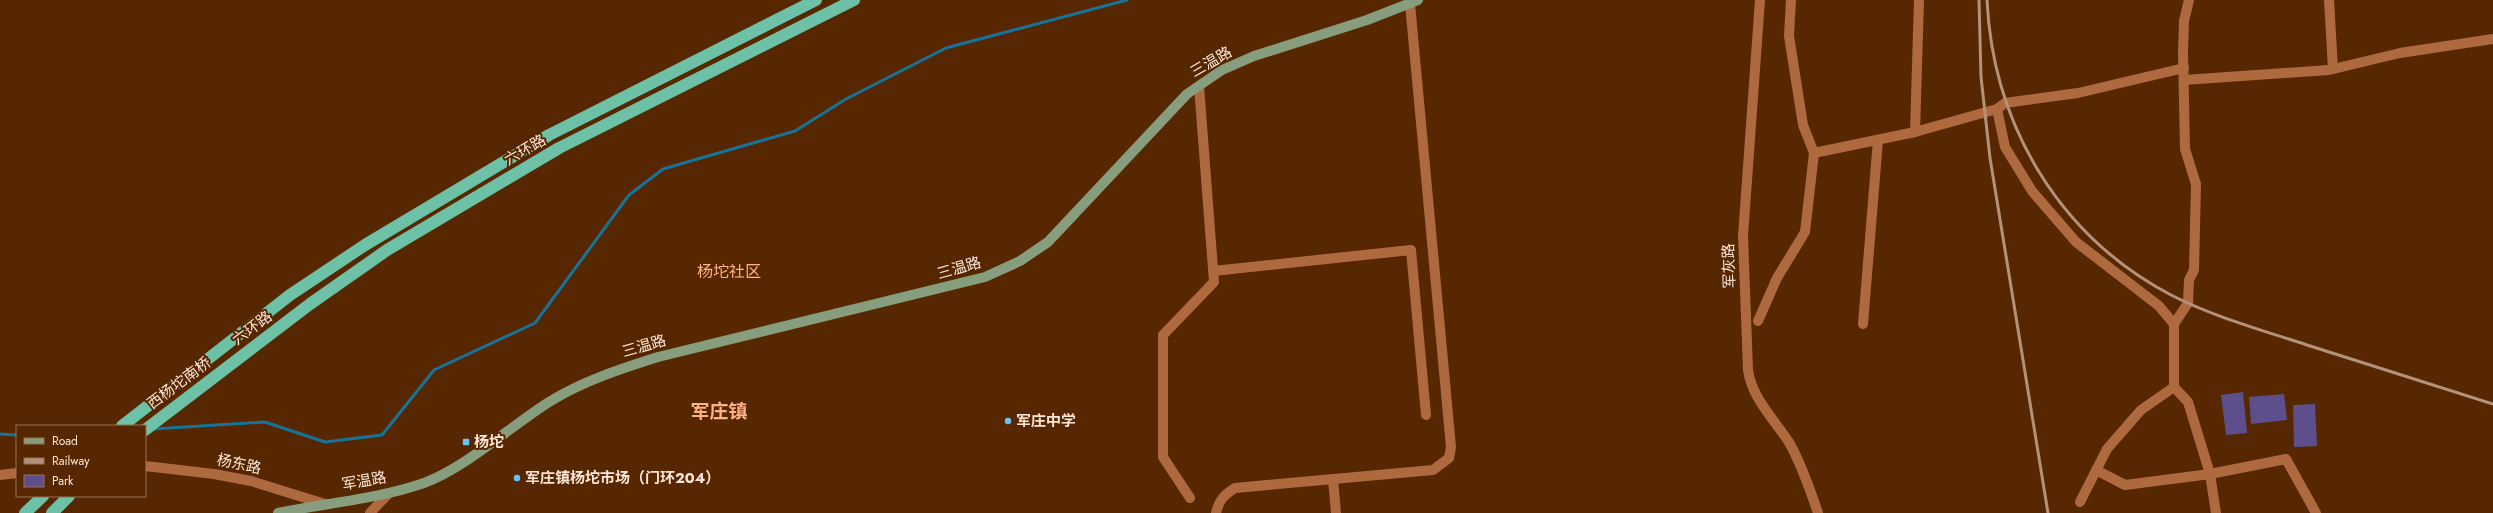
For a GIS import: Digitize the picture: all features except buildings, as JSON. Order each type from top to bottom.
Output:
[{"type":"highway","name":"六环路","points":[[202,362],[290,295],[365,245],[549,134],[816,0]]},
{"type":"highway","name":"六环路","points":[[233,362],[310,304],[387,250],[553,152],[854,0]]},
{"type":"highway","name":"西杨坨南桥","points":[[123,425],[202,362]]},
{"type":"highway","name":"西杨坨南桥","points":[[146,429],[233,362]]},
{"type":"highway","points":[[25,513],[42,497]]},
{"type":"highway","points":[[52,513],[68,497]]},
{"type":"main road","name":"三温路","points":[[452,469],[550,402],[611,371],[985,277],[1020,261],[1048,242],[1097,192],[1166,115],[1199,86],[1222,70],[1254,56],[1367,20],[1414,2]]},
{"type":"main road","name":"军温路","points":[[278,513],[389,493],[424,483],[452,469]]},
{"type":"street","name":"军灰路","points":[[1760,0],[1743,236],[1748,370],[1750,386],[1789,444],[1802,468],[1818,513]]},
{"type":"street","points":[[1758,321],[1777,278],[1805,232],[1814,153],[1803,125],[1789,36],[1791,0]]},
{"type":"street","points":[[1915,132],[1919,0]]},
{"type":"street","points":[[2189,0],[2184,21],[2185,148],[2196,184],[2194,270],[2190,280],[2188,303],[2174,324],[2174,387],[2188,402],[2210,474],[2216,513]]},
{"type":"street","points":[[2329,0],[2334,70]]},
{"type":"street","points":[[1216,513],[1218,503],[1224,495],[1235,488],[1433,470],[1449,458],[1451,447],[1414,2]]},
{"type":"street","points":[[2184,80],[2334,70],[2400,53],[2493,39]]},
{"type":"street","points":[[1814,153],[1915,132],[1997,109],[2005,103],[2078,93],[2184,68]]},
{"type":"street","points":[[1190,498],[1163,457],[1164,335],[1214,282],[1199,86]]},
{"type":"street","points":[[1997,109],[2005,147],[2032,191],[2076,242],[2159,306],[2174,324]]},
{"type":"street","points":[[1863,324],[1878,140]]},
{"type":"street","points":[[1213,271],[1411,250],[1426,415]]},
{"type":"street","points":[[2080,502],[2107,450],[2141,410],[2174,387]]},
{"type":"street","points":[[2096,470],[2125,484],[2210,474],[2286,459],[2316,513]]},
{"type":"street","name":"杨东路","points":[[146,466],[214,474],[251,481],[325,504]]},
{"type":"street","points":[[0,475],[16,473]]},
{"type":"street","points":[[1333,479],[1336,513]]},
{"type":"street","points":[[370,513],[389,493]]},
{"type":"green space","points":[[2243,392],[2247,433],[2226,435],[2221,395]]},
{"type":"green space","points":[[2284,394],[2287,420],[2251,424],[2249,397]]},
{"type":"green space","points":[[2315,404],[2317,446],[2294,447],[2293,405]]},
{"type":"waterway","points":[[153,429],[265,422],[325,442],[382,435],[434,370],[535,323],[629,195],[663,169],[795,131],[846,99],[946,48],[1127,0]]},
{"type":"waterway","points":[[0,434],[16,435]]},
{"type":"railway","points":[[1979,0],[1981,77],[1990,158],[2048,513]]},
{"type":"railway","points":[[1987,0],[1992,46],[2003,91],[2018,133],[2039,172],[2065,209],[2096,242],[2131,271],[2171,295],[2221,317],[2493,404]]},
{"type":"place","name":"军庄中学","points":[[1008,421]]},
{"type":"place","name":"杨坨","points":[[466,442]]},
{"type":"place","name":"军庄镇杨坨市场（门环204）","points":[[517,478]]},
{"type":"district","name":"杨坨社区","points":[[729,271]]},
{"type":"district","name":"军庄镇","points":[[719,411]]}]
